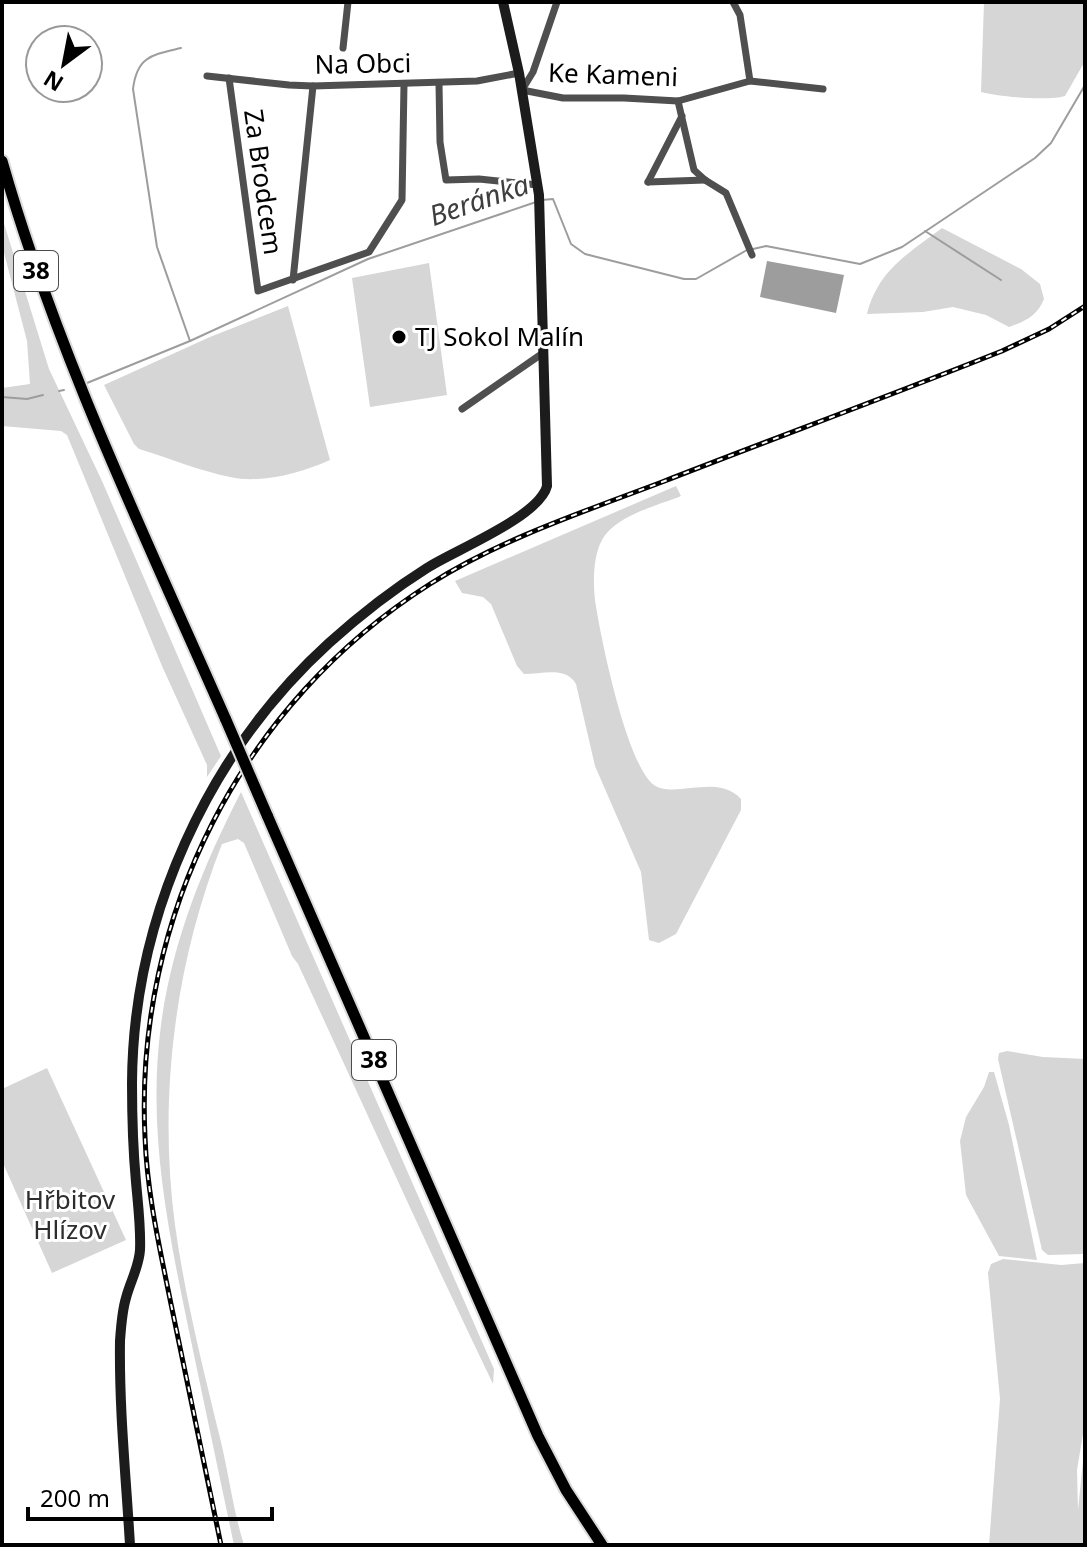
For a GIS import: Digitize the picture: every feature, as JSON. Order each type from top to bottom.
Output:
[{"type":"main road","name":"38","points":[[2,161],[37,273],[77,379],[538,1436],[566,1490],[602,1545]]},
{"type":"street","points":[[343,48],[348,2]]},
{"type":"street","points":[[130,1545],[120,1339],[125,1299],[140,1251],[133,1138],[133,1054],[151,939],[175,864],[234,754],[296,675],[350,625],[401,585],[442,558],[495,531],[539,503],[545,495],[539,195],[519,73],[503,2]]},
{"type":"street","points":[[522,90],[533,72],[557,2]]},
{"type":"street","points":[[733,2],[740,15],[750,81]]},
{"type":"street","name":"Na Obci","points":[[207,76],[313,86],[477,81],[519,73]]},
{"type":"street","name":"Za Brodcem","points":[[229,78],[258,291],[293,280]]},
{"type":"street","name":"Ke Kameni","points":[[522,90],[563,98],[678,101],[750,81],[823,89]]},
{"type":"street","points":[[439,83],[440,142],[446,180],[479,179],[539,195]]},
{"type":"street","points":[[313,86],[293,280],[369,252],[402,200],[404,84]]},
{"type":"street","points":[[678,101],[694,170],[726,193],[752,255]]},
{"type":"street","points":[[683,114],[648,182],[705,180]]},
{"type":"street","points":[[462,409],[543,353]]},
{"type":"green space","points":[[984,2],[1085,2],[1085,61],[1065,96],[1024,98],[981,92]]},
{"type":"green space","points":[[2,217],[49,369],[102,481],[221,756],[207,777],[207,765],[162,666],[67,435],[61,431],[2,426],[2,388],[30,384],[27,341],[2,245]]},
{"type":"green space","points":[[942,228],[1021,269],[1040,284],[1044,299],[1038,310],[1026,320],[1009,327],[986,315],[953,307],[923,312],[867,314],[887,274]]},
{"type":"green space","name":"TJ Sokol Malín","points":[[429,263],[447,395],[370,407],[352,278]]},
{"type":"green space","points":[[288,306],[330,460],[281,476],[242,479],[196,468],[139,449],[134,444],[104,385]]},
{"type":"green space","points":[[676,486],[681,496],[638,512],[608,531],[599,546],[594,577],[598,617],[616,698],[644,773],[654,785],[663,789],[720,788],[741,799],[741,810],[676,934],[659,943],[649,940],[641,872],[595,766],[576,684],[572,678],[560,673],[524,674],[517,666],[491,604],[483,597],[462,593],[455,581]]},
{"type":"green space","points":[[241,792],[494,1369],[493,1384],[292,956],[244,843],[238,839],[222,844],[192,936],[182,983],[174,1031],[169,1128],[170,1177],[184,1279],[244,1545],[234,1545],[167,1217],[158,1141],[157,1064],[166,994],[181,934],[202,876]]},
{"type":"green space","points":[[1007,1051],[1085,1059],[1085,1257],[1084,1254],[1048,1255],[1042,1250],[998,1059],[999,1053]]},
{"type":"green space","name":"Hřbitov Hlízov","points":[[47,1068],[126,1240],[52,1273],[2,1161],[2,1089]]},
{"type":"green space","points":[[989,1072],[994,1072],[1009,1125],[1037,1260],[999,1256],[966,1195],[960,1141],[966,1117]]},
{"type":"green space","points":[[1003,1259],[1061,1265],[1085,1263],[1085,1422],[1077,1470],[1078,1510],[1085,1441],[1085,1545],[989,1545],[1000,1399],[988,1273],[991,1264]]},
{"type":"shaded area","points":[[767,261],[844,275],[836,313],[760,297]]},
{"type":"waterway","points":[[181,48],[142,63],[133,89],[157,247],[190,341]]},
{"type":"waterway","name":"Beránka","points":[[753,249],[766,246],[860,264],[902,247],[1035,158],[1051,143],[1085,85]]},
{"type":"waterway","name":"Beránka","points":[[542,200],[553,199],[571,244],[585,254],[684,279],[696,279],[747,250]]},
{"type":"waterway","name":"Beránka","points":[[87,383],[190,341],[368,259],[536,202]]},
{"type":"waterway","points":[[925,231],[1001,280]]},
{"type":"waterway","name":"Beránka","points":[[59,391],[64,390]]},
{"type":"waterway","name":"Beránka","points":[[2,397],[27,399],[43,395]]},
{"type":"railway","points":[[221,1545],[151,1200],[145,1137],[146,1055],[158,974],[181,896],[213,822],[254,753],[305,690],[363,633],[457,568],[543,527],[1002,351],[1049,329],[1085,306]]},
{"type":"place","name":"TJ Sokol Malín","points":[[399,337]]}]
